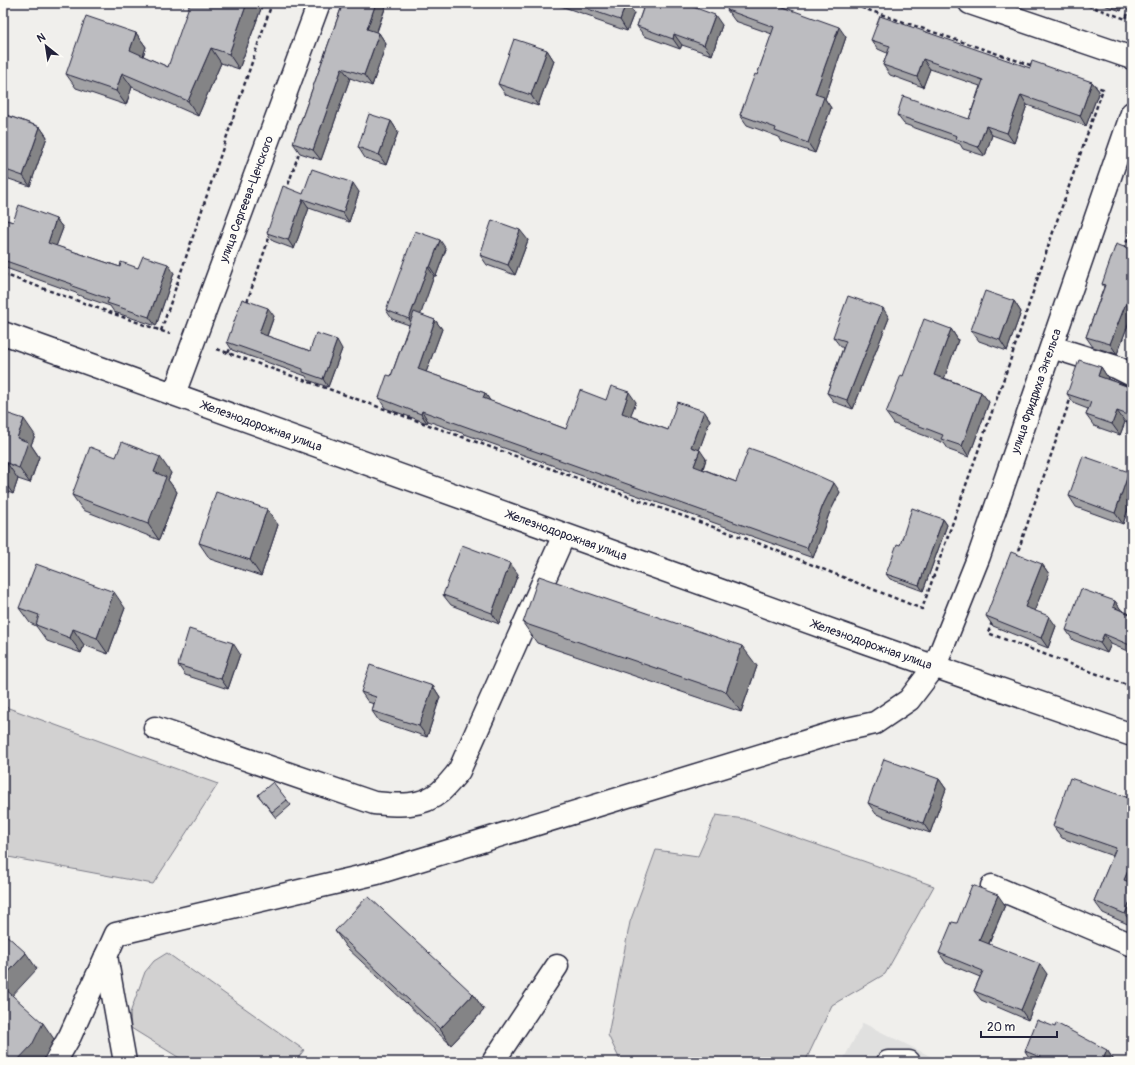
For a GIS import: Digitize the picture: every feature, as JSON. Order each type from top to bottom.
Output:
[{"type":"street","name":"улица Сергеева-Ценского","points":[[174,394],[319,3]]},
{"type":"street","points":[[970,3],[1132,58]]},
{"type":"street","name":"улица Фридриха Энгельса","points":[[106,956],[116,934],[377,873],[843,730],[875,723],[909,700],[935,666],[979,556],[1005,477],[1052,347],[1132,113]]},
{"type":"street","name":"Железнодорожная улица","points":[[3,333],[564,535],[1132,735]]},
{"type":"street","points":[[1052,347],[1116,367],[1132,375]]},
{"type":"street","points":[[156,728],[374,803],[403,806],[422,801],[440,792],[459,771],[564,535]]},
{"type":"street","points":[[992,886],[1132,945]]},
{"type":"street","points":[[55,1062],[70,1036],[106,956]]},
{"type":"street","points":[[106,956],[125,1062]]},
{"type":"street","points":[[493,1062],[557,966]]},
{"type":"street","points":[[888,1062],[909,1062]]},
{"type":"path","points":[[161,331],[272,3]]},
{"type":"path","points":[[848,3],[1035,66]]},
{"type":"path","points":[[1081,3],[1126,19],[1131,3]]},
{"type":"path","points":[[3,274],[758,543],[922,609],[1004,379],[1103,89],[1088,84]]},
{"type":"path","points":[[284,195],[302,144]]},
{"type":"path","points":[[1122,257],[1132,228]]},
{"type":"path","points":[[246,304],[271,232]]},
{"type":"path","points":[[228,354],[234,339]]},
{"type":"path","points":[[1014,561],[1072,394]]},
{"type":"path","points":[[993,619],[988,633],[1132,686]]},
{"type":"shaded area","points":[[3,706],[218,784],[153,884],[3,856]]},
{"type":"shaded area","points":[[716,815],[744,819],[934,886],[885,974],[832,1005],[805,1062],[623,1062],[620,1060],[608,1035],[630,922],[656,850],[698,856]]},
{"type":"shaded area","points":[[167,953],[304,1050],[295,1062],[186,1062],[131,1028],[130,1013],[145,972],[154,961]]},
{"type":"shaded area","points":[[863,1023],[942,1062],[842,1062]]},
{"type":"building","points":[[190,3],[247,3],[229,54],[211,48],[188,101],[122,73],[116,91],[66,74],[86,16],[136,33],[130,50],[168,67]]},
{"type":"building","points":[[343,3],[376,3],[367,29],[379,33],[364,75],[342,68],[313,150],[293,143]]},
{"type":"building","points":[[576,3],[626,3],[620,20],[588,9],[589,7]]},
{"type":"building","points":[[645,3],[685,3],[715,15],[704,45],[674,34],[673,39],[637,26]]},
{"type":"building","points":[[730,3],[772,3],[839,27],[815,94],[824,97],[808,143],[775,131],[776,128],[740,115],[755,74],[757,75],[774,27],[727,10]]},
{"type":"building","points":[[1110,3],[1118,3],[1117,6]]},
{"type":"building","points":[[880,16],[1030,68],[1032,61],[1092,82],[1080,116],[1021,95],[1007,133],[986,126],[978,147],[956,139],[957,136],[897,115],[903,96],[969,119],[983,80],[923,59],[917,77],[883,65],[890,46],[871,40]]},
{"type":"building","points":[[514,39],[547,50],[531,95],[498,84]]},
{"type":"building","points":[[3,114],[40,127],[23,176],[3,169]]},
{"type":"building","points":[[369,114],[391,121],[379,155],[358,147]]},
{"type":"building","points":[[312,169],[353,183],[343,213],[303,199],[288,240],[267,233],[283,186],[303,194]]},
{"type":"building","points":[[19,205],[56,219],[48,243],[120,267],[121,262],[138,268],[143,256],[168,264],[149,317],[107,303],[109,299],[72,286],[72,284],[3,260],[3,219],[13,222]]},
{"type":"building","points":[[492,220],[520,230],[508,265],[480,255]]},
{"type":"building","points":[[415,231],[440,240],[430,267],[428,267],[409,319],[386,310]]},
{"type":"building","points":[[1116,244],[1132,250],[1132,305],[1126,303],[1110,344],[1086,337],[1105,285],[1102,284]]},
{"type":"building","points":[[985,291],[1014,301],[1000,340],[971,330]]},
{"type":"building","points":[[848,296],[883,308],[847,400],[827,393],[846,341],[833,337]]},
{"type":"building","points":[[242,299],[268,308],[259,333],[310,351],[316,333],[337,340],[323,379],[303,372],[303,369],[227,342]]},
{"type":"building","points":[[414,312],[435,320],[418,369],[485,393],[483,398],[566,429],[580,390],[606,400],[611,386],[629,392],[622,413],[668,430],[677,402],[704,411],[691,447],[700,450],[694,466],[736,482],[749,448],[788,462],[834,483],[823,505],[807,548],[422,411],[421,414],[379,398],[387,375],[391,376]]},
{"type":"building","points":[[924,319],[951,329],[934,375],[981,392],[962,446],[941,439],[943,435],[886,413],[901,375],[903,376]]},
{"type":"building","points":[[1079,360],[1101,367],[1098,376],[1132,388],[1131,416],[1117,411],[1112,424],[1086,415],[1091,402],[1067,394]]},
{"type":"building","points":[[3,412],[24,419],[17,438],[28,442],[19,468],[7,463],[3,475]]},
{"type":"building","points":[[122,442],[160,457],[154,472],[166,477],[148,524],[72,495],[90,447],[116,457]]},
{"type":"building","points":[[1083,456],[1129,472],[1115,513],[1069,496]]},
{"type":"building","points":[[216,492],[267,509],[250,560],[199,543]]},
{"type":"building","points":[[912,508],[943,519],[919,585],[886,574],[897,544],[900,545]]},
{"type":"building","points":[[462,545],[510,563],[492,613],[443,595]]},
{"type":"building","points":[[1011,552],[1042,564],[1025,607],[1049,616],[1041,638],[986,616]]},
{"type":"building","points":[[36,564],[114,592],[97,638],[73,629],[70,638],[36,625],[39,615],[19,608]]},
{"type":"building","points":[[539,576],[742,646],[726,692],[523,623]]},
{"type":"building","points":[[1081,589],[1115,601],[1113,607],[1132,615],[1132,646],[1104,634],[1100,643],[1066,630]]},
{"type":"building","points":[[189,629],[233,643],[221,679],[178,665]]},
{"type":"building","points":[[370,665],[433,686],[419,726],[372,711],[376,697],[361,692]]},
{"type":"building","points":[[884,759],[939,779],[923,823],[868,803]]},
{"type":"building","points":[[1070,778],[1132,799],[1132,861],[1124,880],[1132,883],[1132,897],[1125,914],[1094,901],[1116,848],[1053,826]]},
{"type":"building","points":[[273,782],[287,800],[272,812],[258,795]]},
{"type":"building","points":[[972,885],[998,895],[979,940],[1040,964],[1021,1010],[974,991],[983,971],[939,953],[952,922],[957,923]]},
{"type":"building","points":[[368,896],[473,994],[440,1029],[335,931]]},
{"type":"building","points":[[3,932],[26,953],[3,978]]},
{"type":"building","points":[[3,987],[43,1023],[32,1045],[16,1062],[3,1062]]},
{"type":"building","points":[[1037,1020],[1055,1027],[1056,1023],[1107,1050],[1102,1062],[1052,1062],[1025,1051]]}]
